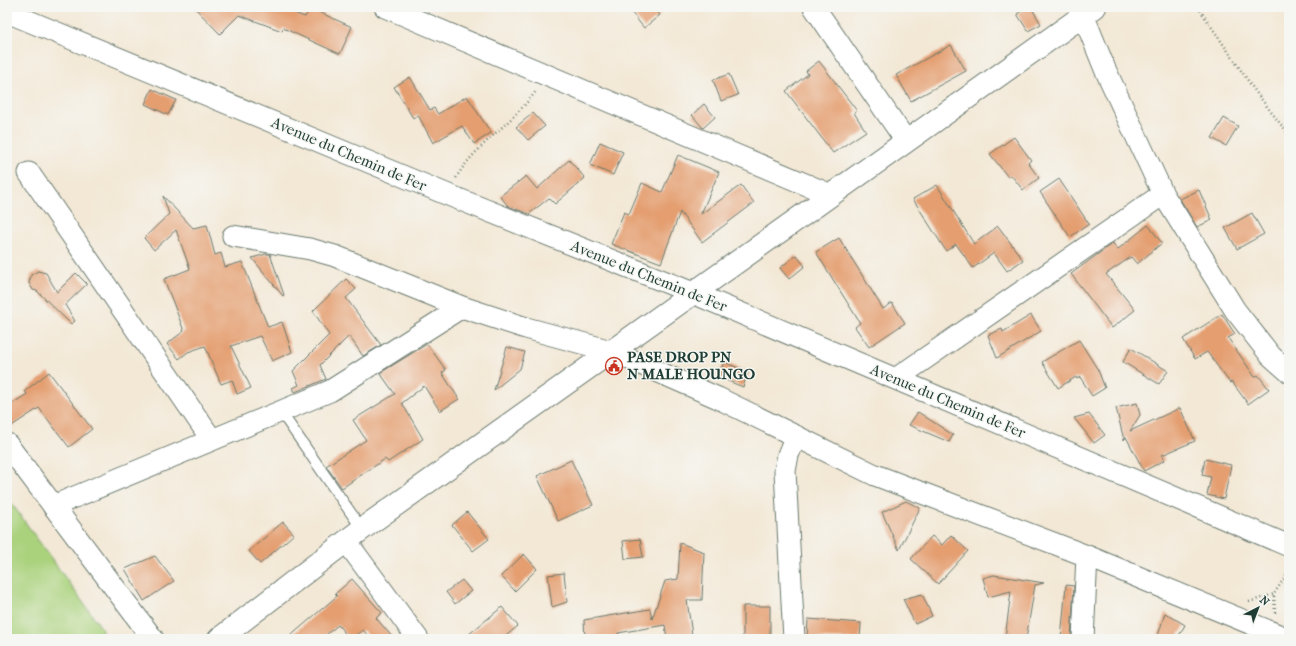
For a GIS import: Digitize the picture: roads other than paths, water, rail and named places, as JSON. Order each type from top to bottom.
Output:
[{"type":"street","points":[[385,7],[831,194]]},
{"type":"street","points":[[814,7],[906,141]]},
{"type":"street","points":[[219,639],[354,535],[906,141],[1087,9],[1105,69],[1163,194],[1235,310],[1271,356],[1289,372]]},
{"type":"street","name":"Avenue du Chemin de Fer","points":[[7,12],[446,194],[693,293],[897,378],[1289,546]]},
{"type":"street","points":[[29,173],[212,440]]},
{"type":"street","points":[[897,378],[1163,194]]},
{"type":"street","points":[[233,236],[336,256],[462,307],[526,328],[611,351],[718,398],[875,474],[1087,556],[1281,636]]},
{"type":"street","points":[[53,506],[330,392],[462,307]]},
{"type":"street","points":[[794,639],[785,470],[788,455],[796,436]]},
{"type":"street","points":[[7,444],[153,639]]},
{"type":"street","points":[[354,535],[418,639]]},
{"type":"street","points":[[1083,639],[1087,556]]},
{"type":"lane","points":[[281,412],[354,535]]},
{"type":"place","name":"PASE DROP PN N MALE HOUNGO","points":[[614,366]]}]
